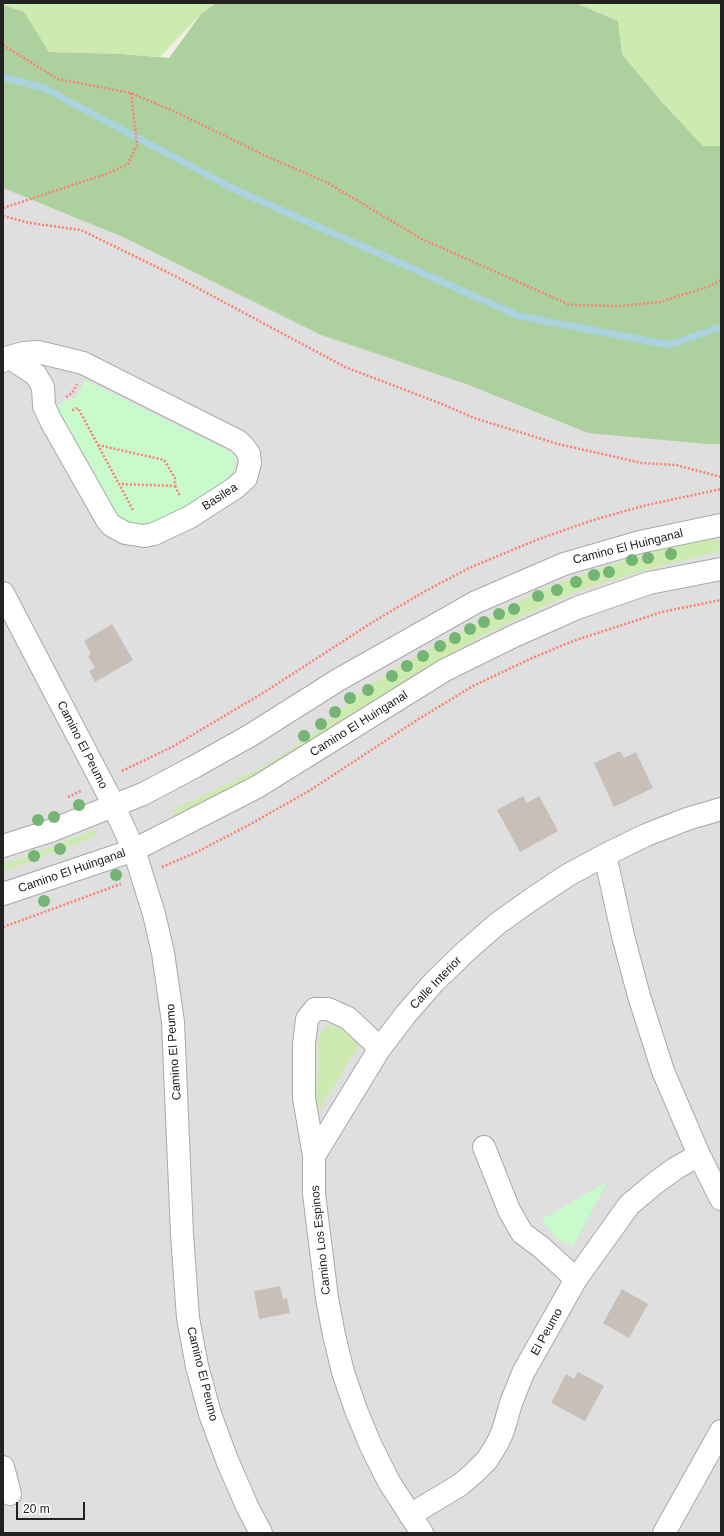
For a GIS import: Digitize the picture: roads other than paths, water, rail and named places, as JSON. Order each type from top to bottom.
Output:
[{"type":"street","name":"Basilea","points":[[24,352],[38,352],[83,363],[238,441],[249,454],[250,463],[246,478],[241,484],[190,517],[154,534],[144,536],[124,533],[107,520],[51,420],[44,406],[43,388],[36,375],[6,359],[24,352]]},
{"type":"street","name":"Camino El Huinganal","points":[[3,846],[50,831],[143,794],[194,768],[251,735],[338,680],[476,602],[564,564],[640,542],[721,525]]},
{"type":"street","name":"Camino El Huinganal","points":[[3,894],[134,850],[257,787],[445,670],[514,636],[577,608],[649,583],[721,569]]},
{"type":"street","name":"Camino El Peumo","points":[[3,594],[102,781],[134,850],[142,876],[163,953],[173,1022],[182,1234],[188,1318],[197,1366],[210,1414],[246,1506],[261,1533]]},
{"type":"street","name":"Calle Interior","points":[[314,1156],[380,1048],[406,1014],[434,982],[497,924],[568,875],[605,855],[646,835],[721,808]]},
{"type":"street","points":[[605,855],[625,944],[639,996],[663,1071],[699,1155],[721,1199]]},
{"type":"street","name":"Camino Los Espinos","points":[[380,1048],[348,1018],[328,1009],[315,1009],[307,1019],[304,1044],[304,1098],[314,1156],[314,1194],[327,1298],[334,1335],[342,1365],[356,1410],[371,1446],[389,1482],[422,1533]]},
{"type":"street","points":[[484,1147],[509,1210],[522,1233],[541,1247],[576,1279]]},
{"type":"street","name":"El Peumo","points":[[410,1515],[460,1485],[474,1474],[487,1460],[503,1431],[523,1373],[576,1279],[629,1205],[676,1168],[699,1155]]},
{"type":"street","points":[[664,1533],[721,1431]]},
{"type":"street","points":[[3,1467],[10,1494]]},
{"type":"waterway","points":[[3,77],[44,88],[236,190],[519,316],[669,345],[721,327]]}]
